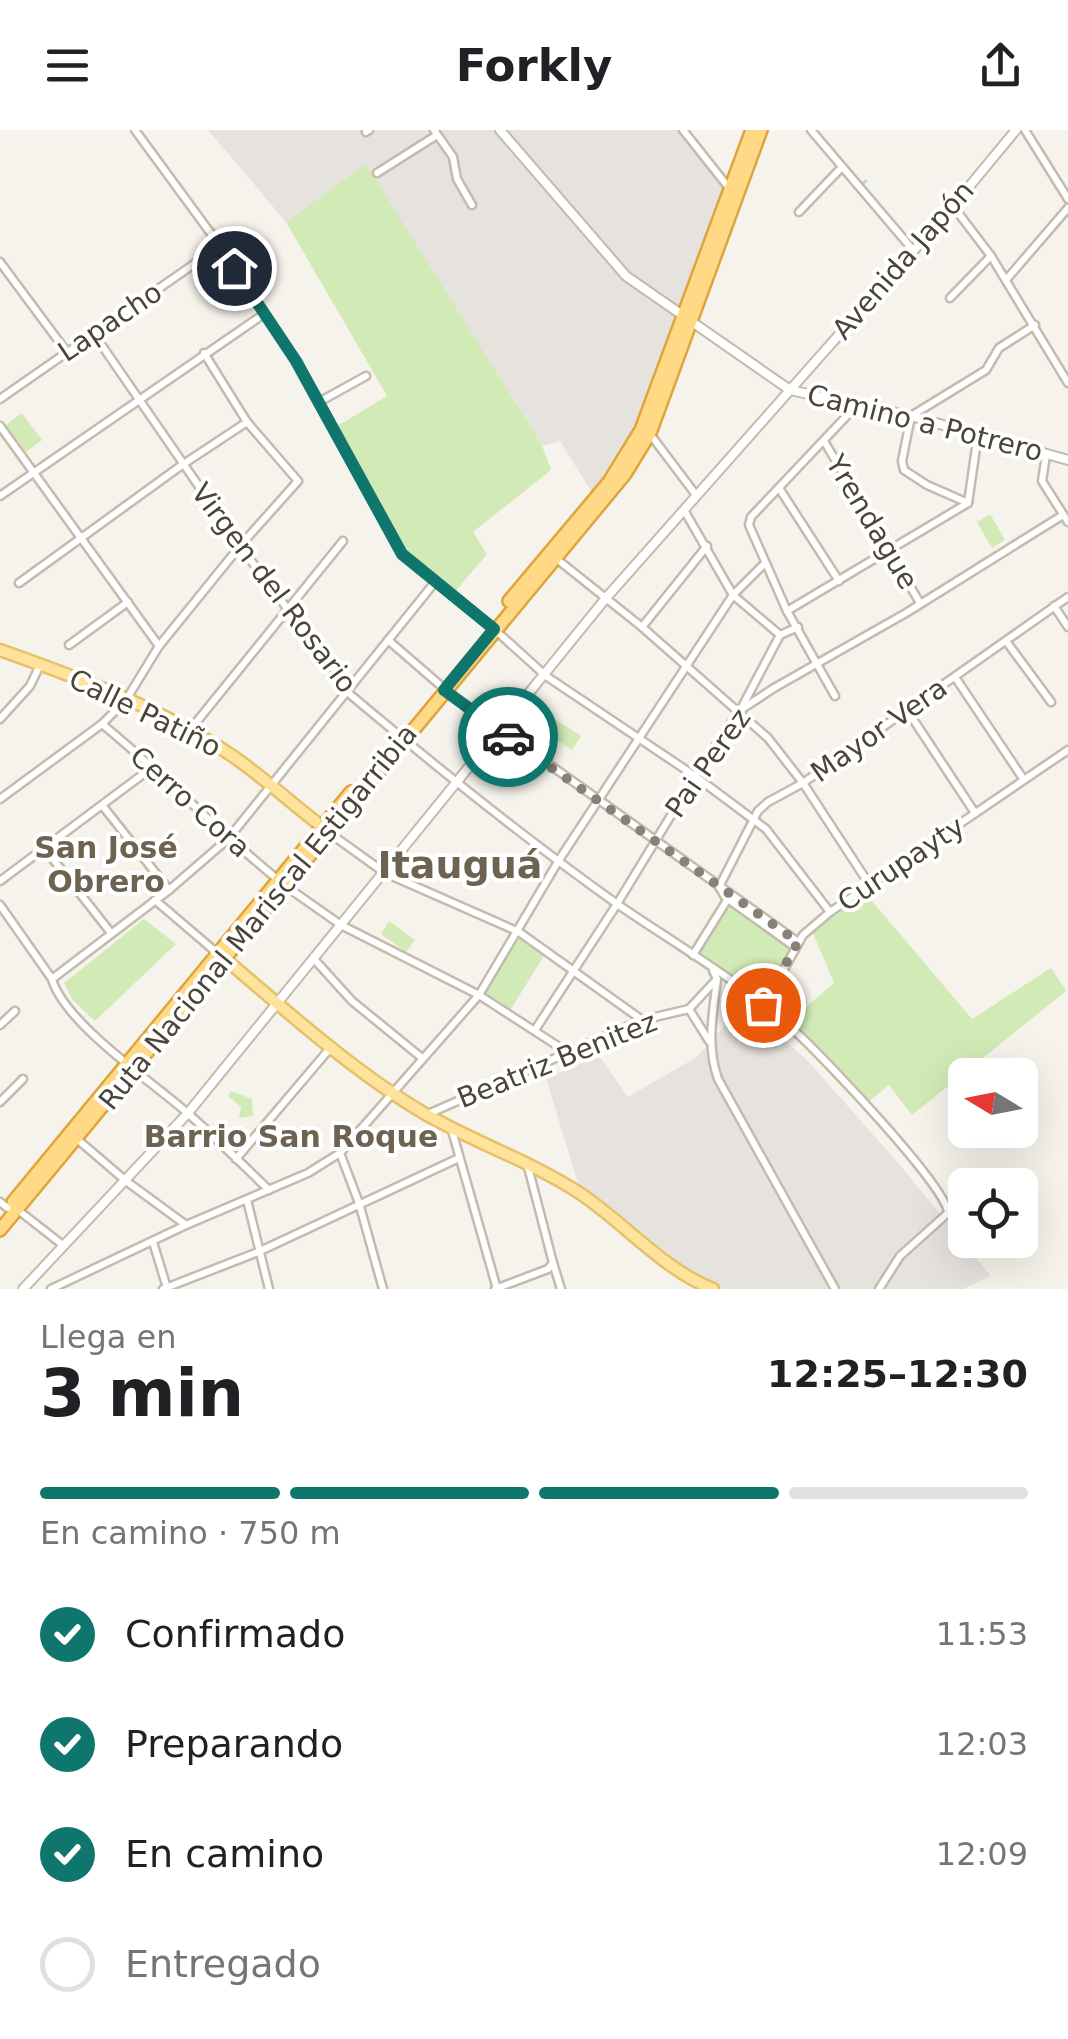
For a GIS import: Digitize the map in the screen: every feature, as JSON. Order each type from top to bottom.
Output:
[{"type":"highway","name":"Ruta Nacional Mariscal Estigarribia","points":[[0,1230],[6,1209],[131,1064],[492,627],[616,486],[650,433],[752,130]]},
{"type":"highway","name":"Ruta Nacional Mariscal Estigarribia","points":[[552,556],[630,450],[689,317],[761,130]]},
{"type":"highway","name":"Ruta Nacional Mariscal Estigarribia","points":[[6,1209],[76,1138],[131,1064]]},
{"type":"main road","name":"Calle Patiño","points":[[0,650],[190,730],[230,754],[325,829]]},
{"type":"main road","points":[[221,956],[394,1094],[451,1127],[527,1161],[614,1218],[675,1268],[713,1289]]},
{"type":"street","points":[[135,130],[220,246],[264,314],[319,402],[402,554],[546,676],[753,820],[780,844],[830,912]]},
{"type":"street","name":"Camino a Potrero","points":[[500,130],[609,260],[642,289],[689,317],[790,390],[911,416],[1068,460]]},
{"type":"street","points":[[684,130],[730,189]]},
{"type":"street","points":[[811,130],[913,250]]},
{"type":"street","name":"Avenida Japón","points":[[22,1289],[188,1113],[606,598],[1016,130]]},
{"type":"street","points":[[1025,130],[1068,199]]},
{"type":"street","points":[[377,173],[436,133],[453,157],[457,179],[472,205]]},
{"type":"street","points":[[800,212],[842,167]]},
{"type":"street","points":[[953,206],[992,256],[1065,380]]},
{"type":"street","points":[[1006,280],[1068,208]]},
{"type":"street","name":"Lapacho","points":[[0,398],[220,246]]},
{"type":"street","points":[[950,298],[992,256]]},
{"type":"street","points":[[0,262],[66,351]]},
{"type":"street","points":[[0,496],[264,314]]},
{"type":"street","points":[[968,504],[904,470],[902,462],[911,416],[986,370],[999,348],[1036,325]]},
{"type":"street","name":"Virgen del Rosario","points":[[94,334],[182,464],[346,691],[457,783],[559,860],[763,1005],[798,1034],[871,1111],[948,1206],[946,1215],[900,1256],[879,1289]]},
{"type":"street","points":[[0,799],[102,724],[126,700],[160,646],[298,481],[247,422],[204,353]]},
{"type":"street","points":[[1065,380],[1068,369]]},
{"type":"street","points":[[319,402],[366,376]]},
{"type":"street","points":[[834,696],[788,612],[750,530],[750,520],[857,404]]},
{"type":"street","points":[[19,583],[182,464],[247,422]]},
{"type":"street","points":[[0,426],[160,646]]},
{"type":"street","points":[[650,433],[696,495]]},
{"type":"street","points":[[968,504],[978,434]]},
{"type":"street","name":"Yrendague","points":[[824,441],[920,603]]},
{"type":"street","points":[[1046,455],[1042,481],[1065,518]]},
{"type":"street","points":[[779,488],[839,581]]},
{"type":"street","points":[[788,612],[968,504]]},
{"type":"street","points":[[684,510],[733,594],[780,635]]},
{"type":"street","name":"Pai Perez","points":[[535,1030],[739,711],[1065,518]]},
{"type":"street","points":[[190,730],[343,541]]},
{"type":"street","points":[[642,627],[707,546]]},
{"type":"street","points":[[552,556],[642,627],[768,738],[803,783],[869,884]]},
{"type":"street","points":[[51,1289],[308,1173],[340,1153],[480,994],[559,860],[733,594],[765,563]]},
{"type":"street","points":[[52,980],[228,839],[435,582]]},
{"type":"street","name":"Mayor Vera","points":[[719,887],[753,820],[768,802],[803,783],[1068,597]]},
{"type":"street","points":[[69,645],[128,602]]},
{"type":"street","points":[[1054,606],[1068,627]]},
{"type":"street","points":[[739,711],[780,635],[798,627]]},
{"type":"street","points":[[388,640],[500,731],[656,838],[797,945]]},
{"type":"street","points":[[1006,641],[1051,702]]},
{"type":"street","points":[[0,718],[30,686],[40,664]]},
{"type":"street","points":[[955,676],[1024,780]]},
{"type":"street","points":[[907,710],[975,813]]},
{"type":"street","name":"Cerro Cora","points":[[102,724],[154,766],[228,839],[280,882],[342,925],[480,994],[567,1052]]},
{"type":"street","name":"Curupayty","points":[[763,1005],[797,945],[830,912],[1068,750]]},
{"type":"street","points":[[0,881],[154,766]]},
{"type":"street","points":[[102,805],[169,890]]},
{"type":"street","points":[[325,829],[384,874],[519,932],[642,1020]]},
{"type":"street","points":[[45,849],[111,933]]},
{"type":"street","points":[[691,954],[728,895]]},
{"type":"street","points":[[155,900],[221,956]]},
{"type":"street","points":[[0,905],[52,980],[56,993],[81,1022],[188,1113],[269,1190]]},
{"type":"street","points":[[314,959],[352,1001],[422,1058]]},
{"type":"street","points":[[713,970],[717,979],[709,1041],[714,1068],[738,1119],[834,1289]]},
{"type":"street","points":[[709,1041],[689,1009],[717,979]]},
{"type":"street","name":"Beatriz Benitez","points":[[426,1114],[642,1020],[689,1009]]},
{"type":"street","points":[[0,1026],[15,1011]]},
{"type":"street","points":[[236,1159],[332,1046]]},
{"type":"street","points":[[0,1102],[22,1079]]},
{"type":"street","points":[[451,1127],[496,1289],[553,1264]]},
{"type":"street","points":[[76,1138],[186,1225]]},
{"type":"street","points":[[340,1153],[384,1289]]},
{"type":"street","points":[[153,1242],[166,1288],[258,1252],[459,1158]]},
{"type":"street","points":[[527,1161],[561,1289]]},
{"type":"street","points":[[246,1200],[269,1289]]},
{"type":"street","points":[[6,1209],[64,1246]]},
{"type":"shaded area","points":[[208,130],[680,130],[726,188],[635,438],[594,496],[560,441],[543,446],[366,165],[286,222]]},
{"type":"shaded area","points":[[743,1005],[806,1059],[948,1224],[948,1258],[976,1258],[991,1276],[963,1289],[724,1289],[685,1271],[580,1190],[546,1078],[599,1056],[628,1097],[697,1057]]},
{"type":"green space","points":[[366,164],[541,443],[551,470],[473,532],[487,554],[453,594],[401,552],[334,428],[387,396],[286,222]]},
{"type":"green space","points":[[22,413],[42,440],[26,452],[6,425]]},
{"type":"green space","points":[[990,514],[1005,540],[992,548],[977,522]]},
{"type":"green space","points":[[556,720],[581,736],[572,750],[548,734]]},
{"type":"green space","points":[[866,894],[972,1019],[1051,968],[1066,991],[983,1058],[948,1058],[948,1086],[912,1115],[889,1085],[867,1103],[790,1021],[834,983],[812,931]]},
{"type":"green space","points":[[731,903],[792,947],[763,1004],[696,955]]},
{"type":"green space","points":[[144,919],[176,944],[95,1021],[72,999],[64,983]]},
{"type":"green space","points":[[389,921],[415,940],[406,952],[381,934]]},
{"type":"green space","points":[[519,937],[545,954],[511,1009],[485,993]]},
{"type":"green space","points":[[231,1091],[252,1099],[253,1116],[239,1118],[241,1107],[228,1096]]},
{"type":"waterway","points":[[862,184],[866,181]]},
{"type":"way so far","points":[[508,737],[798,942],[763,1005]]},
{"type":"district","name":"San José Obrero","points":[[106,864]]},
{"type":"district","name":"Itauguá","points":[[460,865]]},
{"type":"district","name":"Barrio San Roque","points":[[291,1136]]},
{"type":"route","points":[[234,268],[296,361],[402,554],[494,629],[444,690],[508,737]]}]
